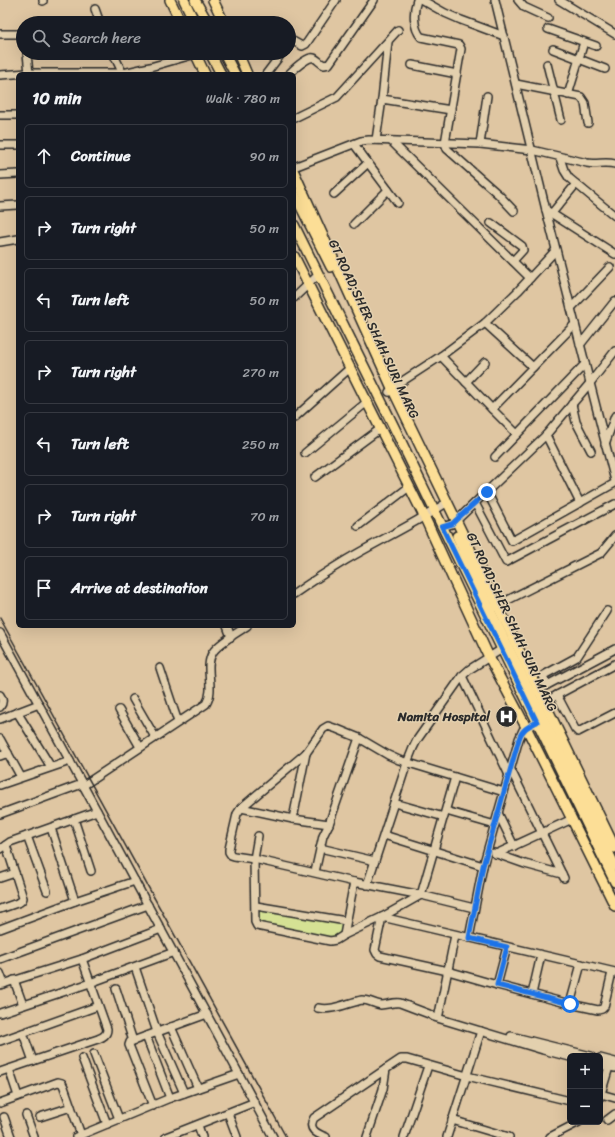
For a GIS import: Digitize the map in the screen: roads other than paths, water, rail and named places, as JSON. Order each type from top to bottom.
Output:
[{"type":"main road","points":[[170,0],[178,16]]},
{"type":"main road","points":[[184,0],[192,16]]},
{"type":"main road","points":[[195,0],[204,16]]},
{"type":"main road","points":[[213,0],[221,16]]},
{"type":"main road","points":[[199,60],[204,72]]},
{"type":"main road","points":[[214,60],[220,72]]},
{"type":"main road","points":[[228,60],[234,72]]},
{"type":"main road","points":[[241,60],[246,72]]},
{"type":"main road","points":[[296,176],[391,390],[454,522]]},
{"type":"main road","name":"GT ROAD;SHER SHAH SURI MARG","points":[[296,197],[391,390],[443,505],[454,522],[535,692],[615,866]]},
{"type":"main road","name":"GT ROAD;SHER SHAH SURI MARG","points":[[296,229],[435,510],[615,882]]},
{"type":"main road","points":[[296,260],[410,487],[489,656],[615,906]]},
{"type":"main road","points":[[535,692],[544,702],[615,848]]},
{"type":"street","points":[[296,43],[302,46],[306,44],[336,0]]},
{"type":"street","points":[[291,72],[311,58],[315,58],[324,65],[329,64],[374,0]]},
{"type":"street","points":[[416,0],[414,14],[419,35],[421,37],[459,45],[461,49],[445,143],[447,149],[499,195],[514,211]]},
{"type":"street","points":[[422,0],[445,14],[504,36]]},
{"type":"street","points":[[487,492],[512,541],[615,482],[556,250],[549,212],[495,0]]},
{"type":"street","points":[[518,0],[524,7],[548,18]]},
{"type":"street","points":[[559,0],[615,34]]},
{"type":"street","points":[[95,9],[98,16]]},
{"type":"street","points":[[548,28],[596,46]]},
{"type":"street","points":[[296,117],[336,97],[398,30]]},
{"type":"street","points":[[0,34],[16,34]]},
{"type":"street","points":[[376,140],[388,42]]},
{"type":"street","points":[[568,95],[584,42]]},
{"type":"street","points":[[553,49],[605,69]]},
{"type":"street","points":[[28,60],[29,72]]},
{"type":"street","points":[[116,60],[122,72]]},
{"type":"street","points":[[131,72],[175,60]]},
{"type":"street","points":[[268,72],[277,60]]},
{"type":"street","points":[[547,64],[561,120]]},
{"type":"street","points":[[412,65],[457,74]]},
{"type":"street","points":[[0,74],[16,74]]},
{"type":"street","points":[[516,84],[583,98],[588,122]]},
{"type":"street","points":[[480,144],[487,96]]},
{"type":"street","points":[[382,99],[451,110]]},
{"type":"street","points":[[0,116],[16,115]]},
{"type":"street","points":[[296,166],[361,141],[376,140],[480,144],[532,150],[560,158],[592,164],[607,162],[615,164]]},
{"type":"street","points":[[391,141],[530,278]]},
{"type":"street","points":[[0,145],[16,144]]},
{"type":"street","points":[[354,144],[398,202]]},
{"type":"street","points":[[560,158],[566,174],[615,216]]},
{"type":"street","points":[[334,194],[368,163]]},
{"type":"street","points":[[0,175],[16,174]]},
{"type":"street","points":[[549,212],[576,184]]},
{"type":"street","points":[[354,224],[388,190]]},
{"type":"street","points":[[0,206],[16,205]]},
{"type":"street","points":[[549,212],[615,254]]},
{"type":"street","points":[[491,223],[522,246],[523,250],[513,261]]},
{"type":"street","points":[[0,242],[16,239]]},
{"type":"street","points":[[391,390],[485,324],[556,250]]},
{"type":"street","points":[[571,308],[610,267]]},
{"type":"street","points":[[296,296],[318,274]]},
{"type":"street","points":[[580,344],[615,301]]},
{"type":"street","points":[[485,324],[533,367]]},
{"type":"street","points":[[492,409],[575,324]]},
{"type":"street","points":[[442,527],[454,522],[546,435],[614,352]]},
{"type":"street","points":[[441,356],[517,434]]},
{"type":"street","points":[[466,382],[485,362]]},
{"type":"street","points":[[495,457],[585,364]]},
{"type":"street","points":[[296,416],[350,368]]},
{"type":"street","points":[[305,453],[367,402]]},
{"type":"street","points":[[572,404],[576,422],[591,451]]},
{"type":"street","points":[[606,444],[615,416]]},
{"type":"street","points":[[315,477],[380,429]]},
{"type":"street","points":[[546,435],[580,503]]},
{"type":"street","points":[[607,451],[615,454]]},
{"type":"street","points":[[358,526],[410,487]]},
{"type":"street","points":[[475,503],[506,562],[615,504]]},
{"type":"street","points":[[296,593],[346,560],[443,505]]},
{"type":"street","points":[[494,608],[601,553],[615,536]]},
{"type":"street","points":[[547,685],[543,676],[577,657],[607,611]]},
{"type":"street","points":[[228,628],[231,637]]},
{"type":"street","points":[[0,814],[83,785],[201,708],[209,700],[211,688],[209,664],[210,657],[218,646],[244,628]]},
{"type":"street","points":[[0,634],[174,952],[273,1137]]},
{"type":"street","points":[[367,885],[407,763],[417,740],[462,676],[470,668],[502,649]]},
{"type":"street","points":[[535,692],[615,649]]},
{"type":"street","points":[[571,661],[576,670]]},
{"type":"street","points":[[544,702],[615,664]]},
{"type":"street","points":[[160,668],[178,722]]},
{"type":"street","points":[[462,676],[563,876],[487,850]]},
{"type":"street","points":[[0,695],[2,700],[2,705],[0,706]]},
{"type":"street","points":[[557,695],[578,732],[615,713]]},
{"type":"street","points":[[133,699],[155,737]]},
{"type":"street","points":[[0,719],[39,704]]},
{"type":"street","points":[[119,710],[140,747]]},
{"type":"street","points":[[17,712],[51,767]]},
{"type":"street","points":[[469,938],[487,850],[521,733],[526,727],[537,722]]},
{"type":"street","points":[[474,908],[421,895],[367,885],[315,872],[231,855],[229,852],[237,814],[240,808],[306,753],[323,729],[328,726],[359,738],[388,755],[407,763],[504,792]]},
{"type":"street","points":[[0,738],[21,777]]},
{"type":"street","points":[[315,872],[324,833],[329,824],[359,738]]},
{"type":"street","points":[[0,756],[8,753]]},
{"type":"street","points":[[293,819],[306,753]]},
{"type":"street","points":[[0,785],[70,761]]},
{"type":"street","points":[[258,836],[254,859],[256,924],[260,927],[330,941],[336,940],[382,918],[421,895],[455,778]]},
{"type":"street","points":[[394,803],[495,825]]},
{"type":"street","points":[[240,808],[293,819],[329,824]]},
{"type":"street","points":[[0,909],[22,900],[22,895],[15,873],[3,847],[27,836],[97,811]]},
{"type":"street","points":[[498,813],[514,846]]},
{"type":"street","points":[[74,819],[91,871]]},
{"type":"street","points":[[496,854],[572,819]]},
{"type":"street","points":[[50,828],[76,901]]},
{"type":"street","points":[[384,835],[434,852],[483,866]]},
{"type":"street","points":[[27,836],[47,891]]},
{"type":"street","points":[[320,848],[375,862]]},
{"type":"street","points":[[0,878],[15,873]]},
{"type":"street","points":[[0,929],[135,881]]},
{"type":"street","points":[[344,935],[354,882]]},
{"type":"street","points":[[0,958],[148,905]]},
{"type":"street","points":[[256,906],[346,921]]},
{"type":"street","points":[[382,918],[613,972],[604,1007],[598,1010],[570,1004],[448,971],[380,956],[375,950],[382,918]]},
{"type":"street","points":[[0,973],[2,985],[82,959],[161,929]]},
{"type":"street","points":[[439,1014],[455,935]]},
{"type":"street","points":[[497,985],[507,947]]},
{"type":"street","points":[[0,1013],[90,983],[174,952]]},
{"type":"street","points":[[532,994],[541,955]]},
{"type":"street","points":[[0,1072],[98,1040],[107,1033],[82,959]]},
{"type":"street","points":[[570,1004],[581,964]]},
{"type":"street","points":[[135,967],[156,1032],[184,1093]]},
{"type":"street","points":[[14,980],[23,1005]]},
{"type":"street","points":[[116,989],[133,1041]]},
{"type":"street","points":[[318,1008],[332,1008],[366,1000],[382,1005],[396,1002],[434,1017],[481,1032],[567,1056]]},
{"type":"street","points":[[0,1041],[98,1006]]},
{"type":"street","points":[[428,1014],[434,1012],[514,1037],[579,1053]]},
{"type":"street","points":[[153,1106],[129,1045],[130,1042],[207,1014]]},
{"type":"street","points":[[171,1027],[198,1088]]},
{"type":"street","points":[[447,1137],[481,1032]]},
{"type":"street","points":[[24,1033],[34,1061]]},
{"type":"street","points":[[146,1036],[170,1098]]},
{"type":"street","points":[[94,1054],[119,1119]]},
{"type":"street","points":[[82,1058],[107,1124]]},
{"type":"street","points":[[326,1137],[314,1131],[312,1122],[314,1118],[400,1060],[407,1059],[428,1066],[567,1100]]},
{"type":"street","points":[[603,1059],[615,1062]]},
{"type":"street","points":[[404,1137],[428,1066]]},
{"type":"street","points":[[603,1089],[612,1068]]},
{"type":"street","points":[[9,1069],[18,1096]]},
{"type":"street","points":[[367,1137],[383,1089],[386,1069]]},
{"type":"street","points":[[0,1103],[58,1082],[64,1087],[79,1136],[170,1098],[239,1074]]},
{"type":"street","points":[[603,1096],[615,1098]]},
{"type":"street","points":[[166,1137],[255,1102]]},
{"type":"street","points":[[40,1117],[71,1107]]},
{"type":"street","points":[[228,1113],[237,1137]]},
{"type":"street","points":[[607,1120],[615,1114]]},
{"type":"street","points":[[26,1115],[34,1137]]},
{"type":"street","points":[[4,1117],[11,1137]]},
{"type":"street","points":[[452,1120],[509,1137]]},
{"type":"street","points":[[198,1125],[202,1137]]},
{"type":"street","points":[[550,1137],[573,1125]]},
{"type":"railway","points":[[0,618],[286,1137]]},
{"type":"place","name":"Namita Hospital","points":[[506,716]]}]
